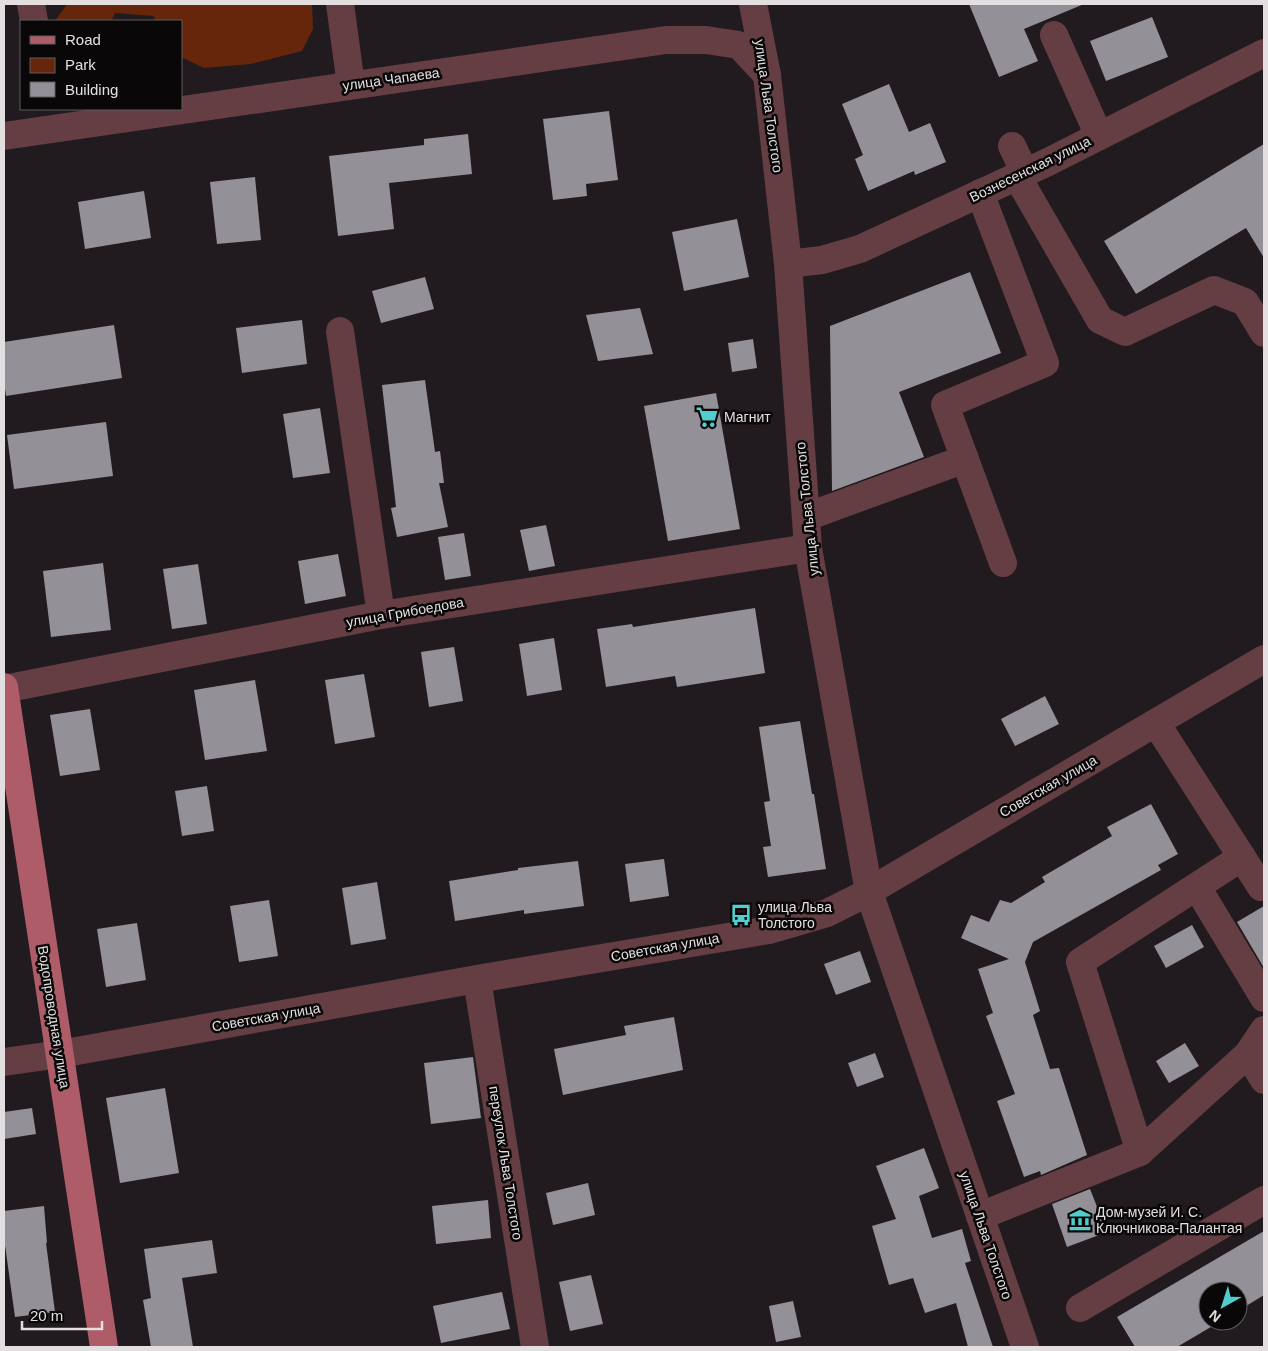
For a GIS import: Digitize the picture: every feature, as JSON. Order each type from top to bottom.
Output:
[{"type":"main road","name":"Водопроводная улица","points":[[4,689],[104,1347]]},
{"type":"street","points":[[32,4],[34,20]]},
{"type":"street","points":[[340,4],[351,85]]},
{"type":"street","name":"улица Льва Толстого","points":[[754,4],[767,75],[788,264],[808,548],[869,892],[1025,1347]]},
{"type":"street","points":[[1054,35],[1098,136]]},
{"type":"street","name":"улица Чапаева","points":[[182,104],[351,85],[666,40],[706,40],[739,45],[767,75]]},
{"type":"street","name":"Вознесенская улица","points":[[788,264],[822,260],[860,249],[1021,175],[1264,53]]},
{"type":"street","name":"улица Чапаева","points":[[4,136],[50,119],[130,110]]},
{"type":"street","points":[[1012,146],[1021,175],[1100,320],[1125,332],[1214,290],[1245,302],[1264,333]]},
{"type":"street","points":[[980,193],[1045,363],[945,405],[1002,563]]},
{"type":"street","points":[[340,330],[381,615]]},
{"type":"street","points":[[806,517],[965,459]]},
{"type":"street","name":"улица Грибоедова","points":[[4,689],[381,615],[808,548]]},
{"type":"street","name":"Советская улица","points":[[4,1062],[60,1054],[477,979],[769,930],[827,913],[869,892],[1264,659]]},
{"type":"street","points":[[1156,723],[1261,887],[1264,885]]},
{"type":"street","points":[[1140,1152],[1080,962],[1242,857]]},
{"type":"street","points":[[1197,887],[1264,998]]},
{"type":"street","name":"переулок Льва Толстого","points":[[477,979],[535,1347]]},
{"type":"street","points":[[980,1216],[1140,1152],[1248,1054],[1264,1030]]},
{"type":"street","points":[[1248,1054],[1264,1080]]},
{"type":"street","points":[[1080,1308],[1264,1200]]},
{"type":"green space","points":[[67,4],[312,4],[313,29],[302,51],[251,64],[204,68],[182,57],[182,20],[155,20],[154,16],[115,13],[112,20],[56,20]]},
{"type":"building","points":[[969,4],[1084,4],[1024,29],[1038,61],[999,77]]},
{"type":"building","points":[[1152,17],[1168,57],[1106,81],[1090,41]]},
{"type":"building","points":[[889,84],[909,132],[930,123],[946,162],[915,175],[914,171],[868,191],[855,159],[863,155],[842,104]]},
{"type":"building","points":[[609,111],[618,180],[586,184],[587,196],[553,200],[543,119]]},
{"type":"building","points":[[468,134],[472,174],[389,183],[394,229],[338,236],[329,156],[424,145],[424,139]]},
{"type":"building","points":[[1264,144],[1264,258],[1246,228],[1136,294],[1104,241]]},
{"type":"building","points":[[255,177],[261,240],[217,244],[210,182]]},
{"type":"building","points":[[144,191],[151,238],[85,249],[78,202]]},
{"type":"building","points":[[737,219],[749,277],[684,291],[672,232]]},
{"type":"building","points":[[970,272],[1001,353],[899,392],[924,457],[832,491],[830,326]]},
{"type":"building","points":[[425,277],[434,309],[381,323],[372,291]]},
{"type":"building","points":[[640,308],[653,354],[598,361],[586,315]]},
{"type":"building","points":[[302,320],[307,364],[242,373],[236,328]]},
{"type":"building","points":[[114,325],[122,378],[6,396],[4,342]]},
{"type":"building","points":[[753,339],[757,368],[732,372],[728,343]]},
{"type":"building","points":[[425,380],[435,452],[440,451],[444,483],[439,483],[448,527],[397,537],[391,508],[396,507],[382,385]]},
{"type":"building","points":[[716,393],[740,529],[668,541],[644,406]]},
{"type":"building","points":[[320,408],[330,473],[293,478],[283,414]]},
{"type":"building","points":[[106,422],[113,476],[14,489],[7,435]]},
{"type":"building","points":[[546,525],[555,566],[529,571],[520,530]]},
{"type":"building","points":[[464,533],[471,576],[445,580],[438,537]]},
{"type":"building","points":[[338,554],[346,596],[305,604],[298,561]]},
{"type":"building","points":[[103,563],[111,630],[51,637],[43,571]]},
{"type":"building","points":[[198,564],[207,624],[172,629],[163,569]]},
{"type":"building","points":[[755,608],[765,673],[677,687],[675,676],[606,687],[597,629],[632,624],[633,627]]},
{"type":"building","points":[[554,638],[562,690],[527,696],[519,644]]},
{"type":"building","points":[[454,647],[463,701],[429,707],[421,652]]},
{"type":"building","points":[[364,674],[375,737],[335,744],[325,680]]},
{"type":"building","points":[[255,680],[267,751],[205,760],[194,690]]},
{"type":"building","points":[[1045,696],[1059,724],[1015,746],[1001,719]]},
{"type":"building","points":[[90,709],[100,770],[60,776],[50,715]]},
{"type":"building","points":[[800,721],[826,869],[768,877],[763,847],[771,846],[764,802],[770,801],[759,727]]},
{"type":"building","points":[[207,786],[214,831],[182,836],[175,791]]},
{"type":"building","points":[[1151,804],[1178,854],[1158,865],[1161,870],[1033,942],[1025,962],[1040,1011],[1033,1015],[1050,1069],[1059,1068],[1087,1155],[1041,1175],[1040,1171],[1024,1177],[997,1101],[1015,1094],[986,1016],[993,1013],[978,969],[1009,959],[961,938],[971,915],[989,922],[1000,900],[1011,903],[1045,882],[1042,877],[1112,836],[1107,827]]},
{"type":"building","points":[[664,859],[669,896],[630,902],[625,864]]},
{"type":"building","points":[[578,861],[584,906],[524,914],[524,910],[455,921],[449,881],[518,870],[518,868]]},
{"type":"building","points":[[377,882],[386,939],[351,945],[342,888]]},
{"type":"building","points":[[269,900],[278,956],[239,962],[230,906]]},
{"type":"building","points":[[1264,906],[1264,968],[1237,922]]},
{"type":"building","points":[[137,923],[146,980],[106,987],[97,929]]},
{"type":"building","points":[[1192,925],[1204,947],[1166,968],[1154,946]]},
{"type":"building","points":[[860,951],[871,982],[836,995],[824,964]]},
{"type":"building","points":[[674,1017],[683,1070],[563,1095],[554,1049],[626,1035],[624,1026]]},
{"type":"building","points":[[1185,1043],[1199,1066],[1169,1083],[1156,1061]]},
{"type":"building","points":[[875,1053],[884,1077],[857,1087],[848,1063]]},
{"type":"building","points":[[473,1057],[481,1118],[431,1124],[424,1063]]},
{"type":"building","points":[[165,1088],[179,1173],[120,1183],[106,1098]]},
{"type":"building","points":[[32,1108],[36,1134],[4,1139],[4,1112]]},
{"type":"building","points":[[924,1148],[939,1188],[919,1196],[932,1238],[962,1229],[971,1261],[965,1263],[993,1347],[968,1347],[956,1303],[925,1313],[913,1278],[889,1285],[872,1226],[896,1219],[876,1166]]},
{"type":"building","points":[[588,1183],[595,1215],[553,1225],[546,1193]]},
{"type":"building","name":"Дом-музей И. С. Ключникова-Палантая","points":[[1090,1189],[1107,1232],[1067,1247],[1052,1204]]},
{"type":"building","points":[[488,1200],[491,1238],[436,1244],[432,1206]]},
{"type":"building","points":[[44,1206],[46,1243],[55,1312],[15,1317],[4,1238],[4,1211]]},
{"type":"building","points":[[1264,1231],[1264,1295],[1248,1305],[1248,1281],[1198,1281],[1198,1331],[1204,1331],[1177,1347],[1135,1347],[1117,1317]]},
{"type":"building","points":[[212,1240],[217,1273],[182,1278],[193,1347],[151,1347],[143,1300],[151,1298],[144,1249]]},
{"type":"building","points":[[591,1275],[603,1324],[570,1331],[559,1282]]},
{"type":"building","points":[[502,1292],[510,1329],[441,1343],[433,1306]]},
{"type":"building","points":[[793,1301],[801,1337],[776,1342],[769,1306]]},
{"type":"place","name":"Магнит","points":[[707,417]]},
{"type":"place","name":"улица Льва Толстого","points":[[741,915]]},
{"type":"place","name":"Дом-музей И. С. Ключникова-Палантая","points":[[1080,1220]]}]
